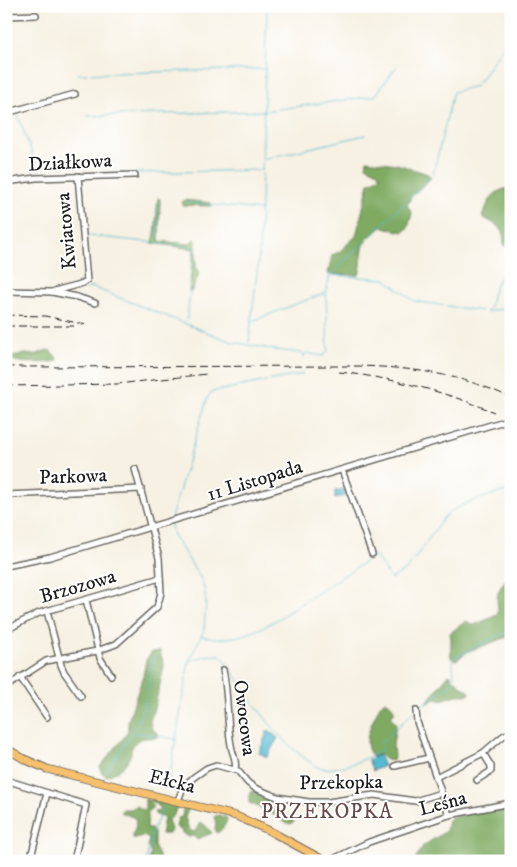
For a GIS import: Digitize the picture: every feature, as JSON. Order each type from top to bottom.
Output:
[{"type":"main road","name":"Ełcka","points":[[6,748],[24,759],[46,768],[218,810],[247,820],[325,861]]},
{"type":"street","points":[[6,16],[36,15]]},
{"type":"street","points":[[6,113],[75,94]]},
{"type":"street","name":"Działkowa","points":[[6,182],[36,178],[135,175]]},
{"type":"street","name":"Kwiatowa","points":[[52,292],[86,282],[78,176]]},
{"type":"street","points":[[6,291],[52,292],[77,297],[95,304]]},
{"type":"street","name":"11 Listopada","points":[[6,566],[50,557],[511,419]]},
{"type":"street","points":[[6,686],[40,664],[59,657],[98,651],[116,644],[155,610],[160,598],[158,553],[136,469]]},
{"type":"street","points":[[342,470],[372,554]]},
{"type":"street","name":"Parkowa","points":[[6,495],[141,489]]},
{"type":"street","name":"Brzozowa","points":[[6,630],[34,615],[160,578]]},
{"type":"street","points":[[86,600],[102,663],[111,674]]},
{"type":"street","points":[[47,611],[64,672],[81,696]]},
{"type":"street","name":"Owocowa","points":[[223,670],[235,769]]},
{"type":"street","points":[[20,677],[47,717]]},
{"type":"street","points":[[416,711],[417,722],[449,815]]},
{"type":"street","points":[[436,777],[483,753],[503,736],[511,732]]},
{"type":"street","points":[[477,780],[491,771],[491,766],[483,753]]},
{"type":"street","points":[[394,766],[429,758]]},
{"type":"street","points":[[178,801],[183,787],[202,771],[216,765],[235,769]]},
{"type":"street","name":"Przekopka","points":[[235,769],[255,788],[277,797],[309,802],[328,802],[374,795],[415,801],[441,793]]},
{"type":"street","points":[[6,781],[86,805],[74,861]]},
{"type":"street","points":[[30,861],[47,793]]},
{"type":"street","name":"Leśna","points":[[329,861],[369,842],[449,815],[511,803]]},
{"type":"green space","points":[[367,160],[397,164],[428,174],[431,178],[412,196],[407,205],[412,213],[408,228],[403,232],[382,227],[366,241],[359,275],[328,274],[332,255],[339,252],[356,236],[369,183],[380,177],[378,172],[366,166]]},
{"type":"green space","points":[[509,188],[511,190],[511,249],[504,245],[503,232],[495,224],[482,217],[494,194]]},
{"type":"green space","points":[[158,198],[160,199],[159,241],[189,244],[194,239],[196,242],[196,268],[199,273],[192,291],[189,291],[194,249],[152,243],[155,235]]},
{"type":"green space","points":[[184,200],[211,203],[211,206],[183,205]]},
{"type":"green space","points":[[47,350],[51,351],[58,359],[57,361],[34,363],[12,360],[12,357],[25,354],[35,355]]},
{"type":"green space","points":[[511,580],[511,647],[507,637],[469,651],[456,660],[451,658],[450,633],[466,621],[474,625],[493,617],[498,612],[498,592],[505,581]]},
{"type":"green space","points":[[160,651],[164,667],[150,721],[151,727],[159,735],[155,738],[145,738],[135,742],[128,760],[123,766],[106,776],[101,772],[100,767],[128,730],[128,721],[143,676],[146,660],[152,652]]},
{"type":"green space","points":[[449,674],[452,680],[456,680],[470,694],[435,699],[426,703]]},
{"type":"green space","points":[[385,701],[393,708],[394,713],[391,714],[391,718],[396,723],[393,761],[386,760],[379,754],[373,757],[367,743],[370,727],[379,706]]},
{"type":"green space","points":[[255,791],[263,799],[268,798],[270,800],[273,810],[295,821],[290,824],[284,822],[266,810],[249,803],[251,792]]},
{"type":"green space","points":[[145,799],[153,807],[148,812],[147,827],[152,829],[154,833],[154,846],[160,858],[159,861],[149,860],[151,852],[147,847],[149,839],[145,836],[133,838],[132,834],[136,824],[135,818],[120,812],[123,809],[131,809],[137,806],[143,810],[145,808]]},
{"type":"green space","points":[[150,799],[182,807],[176,809],[174,815],[168,820],[171,830],[169,834],[161,834],[164,818],[156,815],[154,812],[160,811],[161,808],[150,801]]},
{"type":"green space","points":[[511,805],[511,861],[414,861],[423,846],[446,831],[448,820],[451,817]]},
{"type":"green space","points":[[183,808],[189,808],[185,817],[189,830],[195,832],[200,822],[212,833],[197,839],[182,833],[176,827],[178,818],[182,817]]},
{"type":"green space","points":[[219,815],[227,818],[227,820],[224,827],[217,833],[214,818]]},
{"type":"water","points":[[344,489],[347,496],[335,498],[335,491]]},
{"type":"water","points":[[268,730],[278,738],[267,757],[259,753]]},
{"type":"water","points":[[379,755],[384,766],[373,771],[368,760]]},
{"type":"waterway","points":[[262,171],[267,6]]},
{"type":"waterway","points":[[409,199],[433,175],[453,92],[476,86],[504,45],[511,44]]},
{"type":"waterway","points":[[87,116],[264,111],[375,96],[396,67]]},
{"type":"waterway","points":[[78,74],[265,69]]},
{"type":"waterway","points":[[6,86],[14,107]]},
{"type":"waterway","points":[[17,113],[39,172],[41,174],[51,174]]},
{"type":"waterway","points":[[264,159],[365,135]]},
{"type":"waterway","points":[[135,173],[261,170]]},
{"type":"waterway","points":[[58,173],[78,174]]},
{"type":"waterway","points":[[99,173],[124,173]]},
{"type":"waterway","points":[[249,342],[259,255],[262,174]]},
{"type":"waterway","points":[[81,179],[84,222]]},
{"type":"waterway","points":[[157,242],[158,201]]},
{"type":"waterway","points":[[185,202],[260,210]]},
{"type":"waterway","points":[[87,289],[92,287],[232,342],[304,355],[307,353],[323,356],[328,351],[326,292],[330,275],[405,203]]},
{"type":"waterway","points":[[86,234],[90,236],[195,247],[187,320]]},
{"type":"waterway","points":[[486,312],[498,282],[511,265]]},
{"type":"waterway","points":[[331,275],[385,279],[414,301],[481,311]]},
{"type":"waterway","points":[[252,321],[325,293]]},
{"type":"waterway","points":[[487,312],[500,309],[511,312]]},
{"type":"waterway","points":[[303,360],[304,355]]},
{"type":"waterway","points":[[171,518],[207,399],[211,392],[303,374]]},
{"type":"waterway","points":[[414,560],[444,517],[450,512],[467,503],[511,489]]},
{"type":"waterway","points":[[168,786],[189,661],[204,630],[206,602],[204,587],[200,577],[173,535],[171,524]]},
{"type":"waterway","points":[[310,598],[375,555],[391,579],[407,569],[412,563]]},
{"type":"waterway","points":[[202,636],[232,638],[258,630],[308,599]]},
{"type":"waterway","points":[[417,709],[454,682],[453,658],[509,631],[511,627]]},
{"type":"waterway","points":[[105,773],[118,755],[140,715],[147,694],[154,655]]},
{"type":"waterway","points":[[189,661],[205,656],[220,655],[276,731],[293,748],[317,767],[341,767],[376,754],[382,750],[381,743],[413,712]]},
{"type":"waterway","points":[[133,732],[176,739]]},
{"type":"waterway","points":[[146,861],[153,829],[164,808]]},
{"type":"railway","points":[[6,315],[45,316],[87,325]]},
{"type":"railway","points":[[6,326],[74,326]]},
{"type":"railway","points":[[6,367],[356,366],[396,368],[435,373],[455,378],[474,383],[511,398]]},
{"type":"railway","points":[[339,372],[418,386],[494,412]]},
{"type":"railway","points":[[6,386],[117,384],[207,374]]},
{"type":"district","name":"PRZEKOPKA","points":[[327,812]]}]
